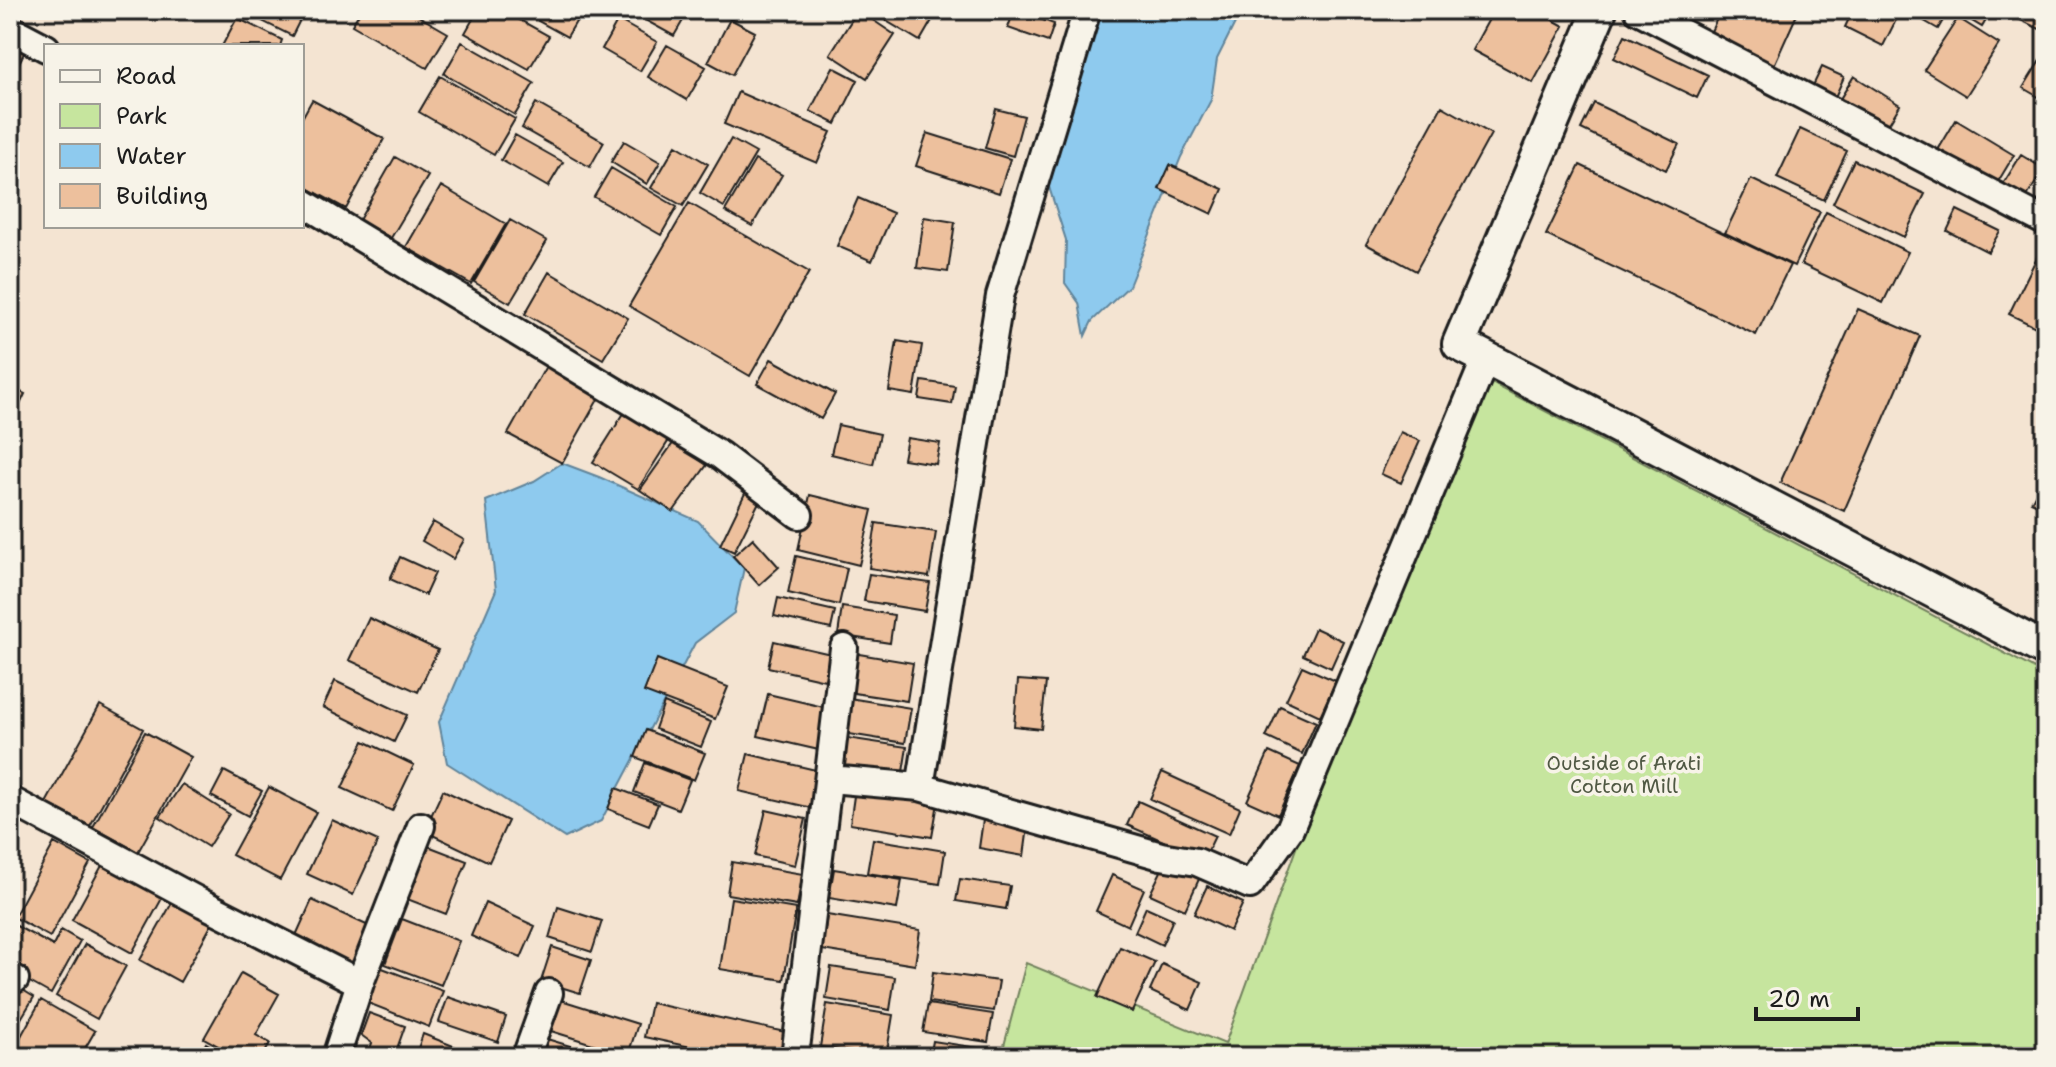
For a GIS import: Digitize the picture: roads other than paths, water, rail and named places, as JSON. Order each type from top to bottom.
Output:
[{"type":"street","points":[[920,787],[1000,296],[1087,10]]},
{"type":"street","points":[[1600,10],[1459,344],[2046,650]]},
{"type":"street","points":[[1638,10],[2046,222]]},
{"type":"street","points":[[10,29],[44,47]]},
{"type":"street","points":[[304,203],[720,455],[799,515]]},
{"type":"street","points":[[830,779],[920,787],[1161,856],[1197,862],[1250,885],[1290,829],[1486,358]]},
{"type":"street","points":[[795,1057],[844,648]]},
{"type":"street","points":[[10,800],[360,983]]},
{"type":"street","points":[[336,1057],[360,983],[421,826]]},
{"type":"street","points":[[526,1057],[549,993]]},
{"type":"water","points":[[1095,10],[1245,10],[1239,15],[1217,59],[1211,100],[1181,157],[1129,286],[1092,321],[1085,336],[1079,303],[1065,283],[1066,240],[1048,184]]},
{"type":"water","points":[[562,463],[698,521],[744,568],[734,613],[695,643],[601,821],[565,838],[447,763],[439,722],[496,590],[486,501],[534,481]]},
{"type":"park label","name":"Outside of Arati Cotton Mill","points":[[1624,774]]}]
